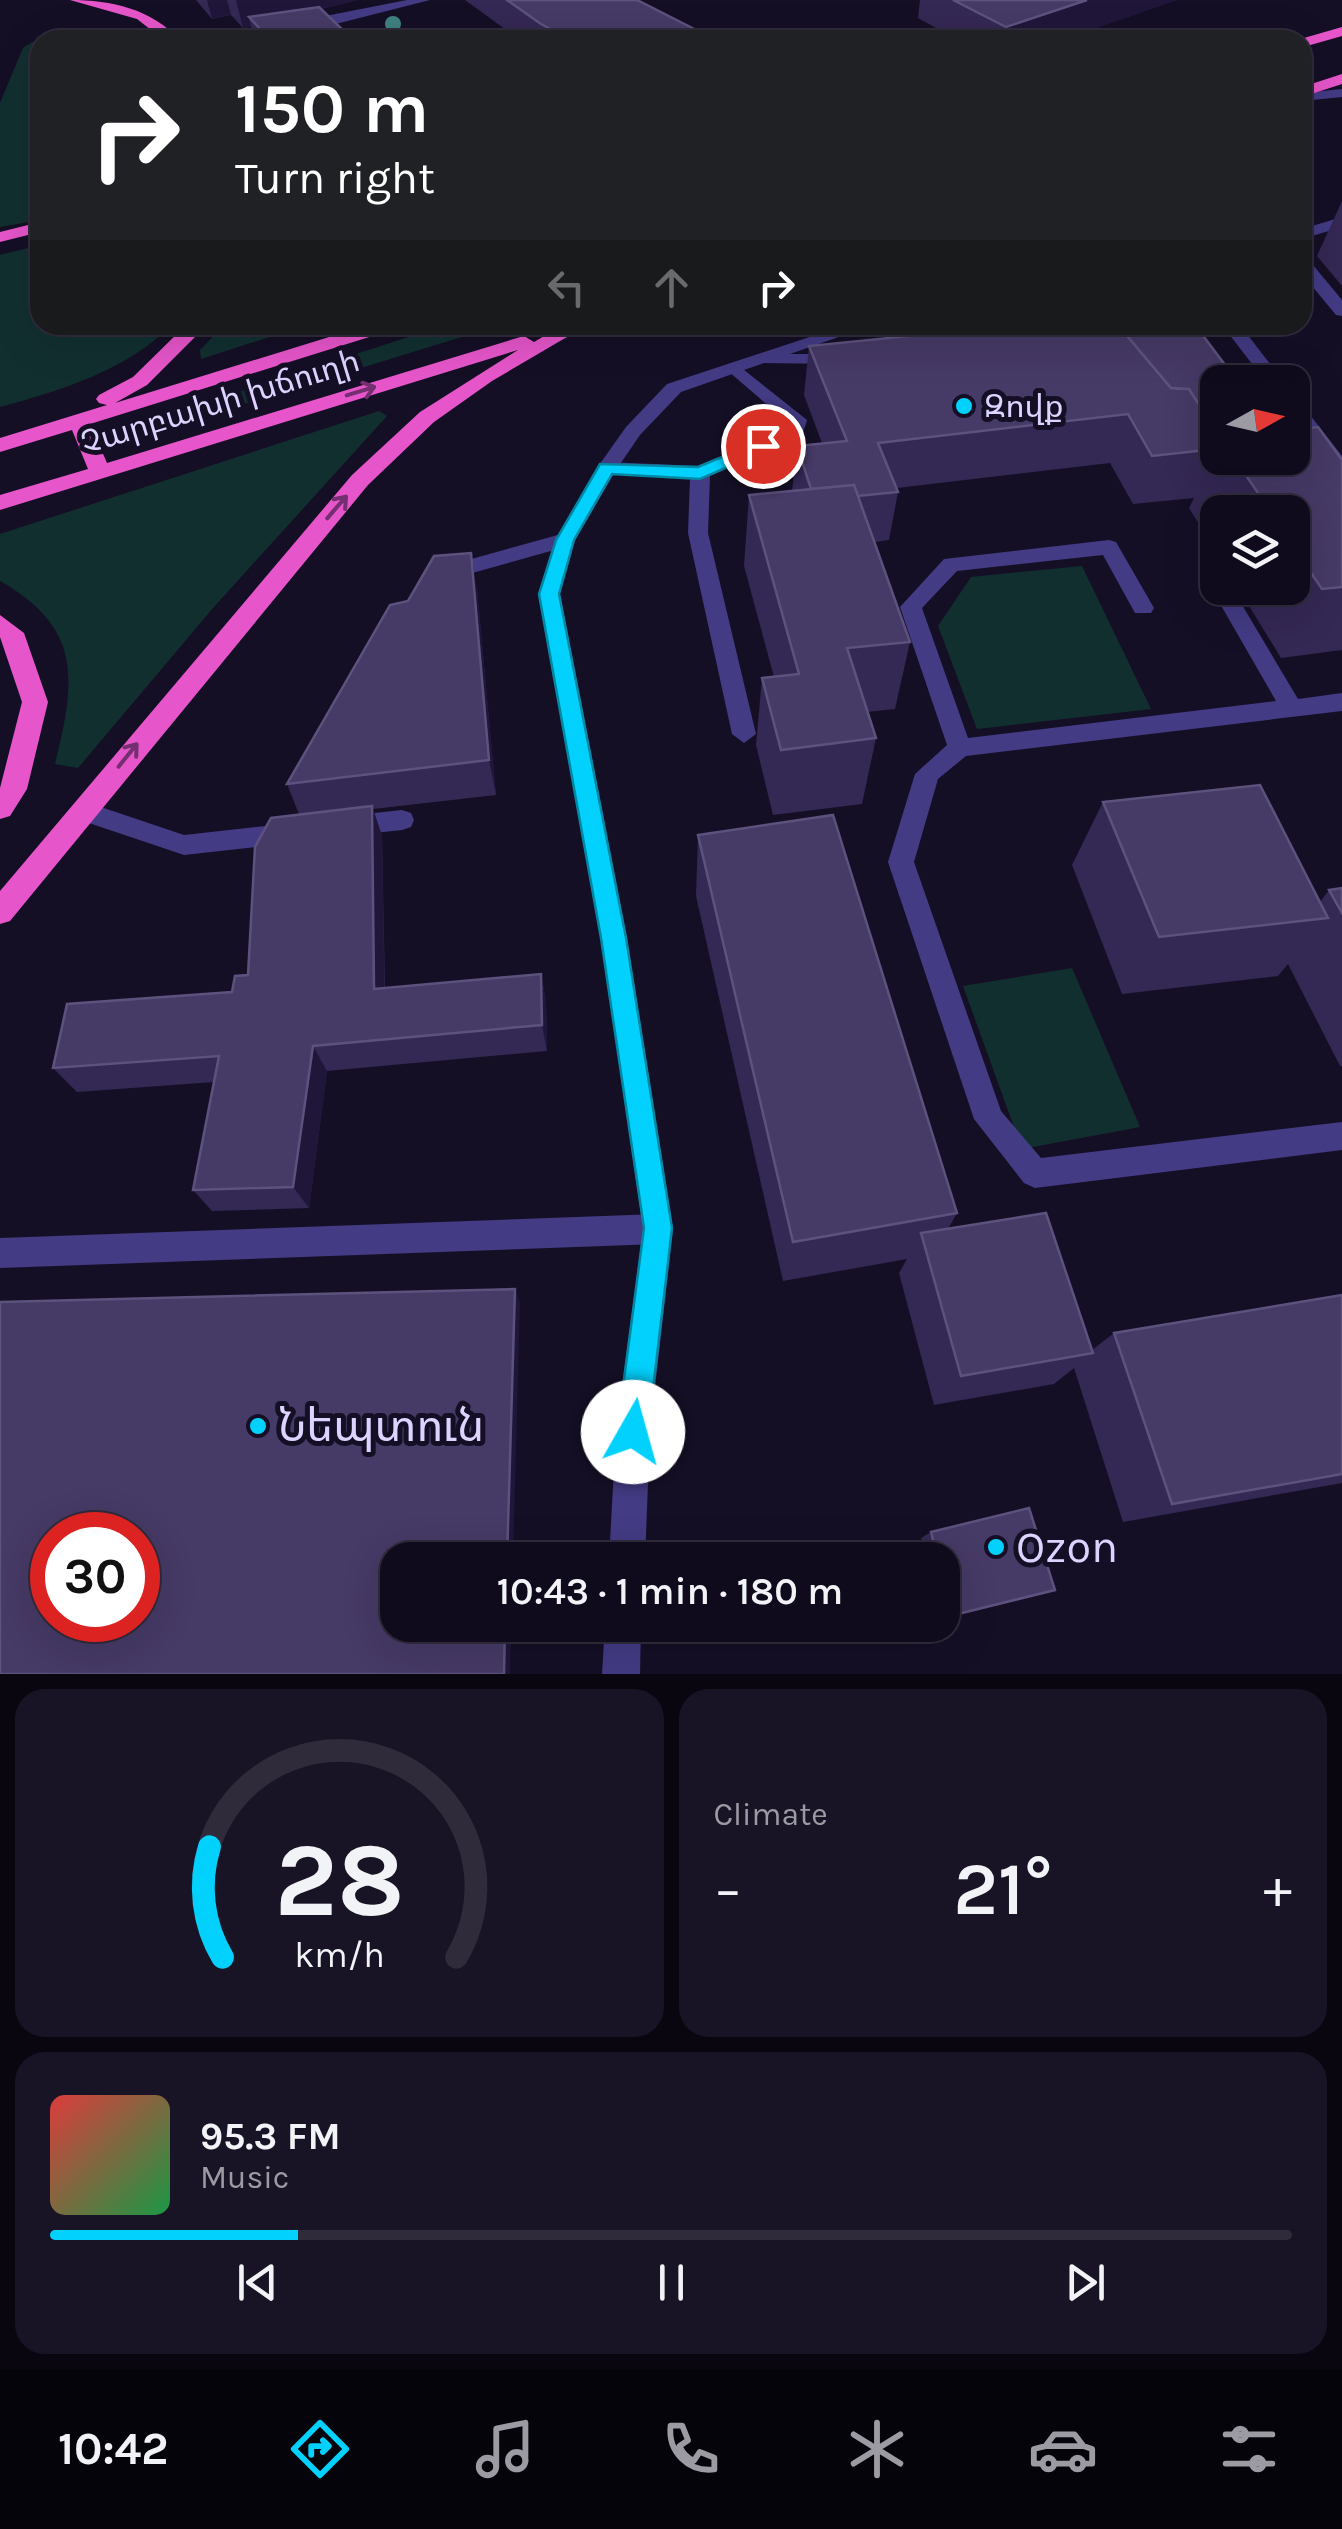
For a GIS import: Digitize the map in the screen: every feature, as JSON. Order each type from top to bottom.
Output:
[{"type":"highway","points":[[77,0],[142,16],[160,30]]},
{"type":"highway","points":[[1312,40],[1342,30]]},
{"type":"highway","points":[[1312,91],[1342,80]]},
{"type":"highway","points":[[0,236],[30,228]]},
{"type":"highway","points":[[100,470],[70,422],[140,381],[187,335]]},
{"type":"highway","name":"Չարբախի խճուղի","points":[[0,445],[355,335]]},
{"type":"highway","name":"Չարբախի խճուղի","points":[[0,502],[547,335]]},
{"type":"highway","points":[[0,912],[360,480],[427,417],[485,377],[561,335]]},
{"type":"highway","points":[[0,624],[12,633],[35,702],[14,789],[0,808]]},
{"type":"street","points":[[279,30],[424,0]]},
{"type":"street","points":[[1312,94],[1342,93]]},
{"type":"street","points":[[1312,231],[1342,222]]},
{"type":"street","points":[[1312,245],[1342,240]]},
{"type":"street","points":[[1312,276],[1342,311]]},
{"type":"street","points":[[627,1542],[633,1432],[658,1228],[614,938],[549,594],[565,540],[607,468],[633,430],[674,388],[833,335]]},
{"type":"street","points":[[1239,335],[1262,365]]},
{"type":"street","points":[[760,359],[860,358]]},
{"type":"street","points":[[607,468],[700,473],[795,432],[797,420],[734,368]]},
{"type":"street","points":[[1310,428],[1342,470]]},
{"type":"street","points":[[700,473],[698,533],[744,734]]},
{"type":"street","points":[[418,594],[429,578],[565,540]]},
{"type":"street","points":[[960,748],[910,606],[951,564],[1110,548],[1143,608]]},
{"type":"street","points":[[1232,605],[1292,708]]},
{"type":"street","points":[[1342,702],[960,748],[927,774],[901,862],[989,1119],[1035,1173],[1342,1136]]},
{"type":"street","points":[[83,811],[184,845],[402,820]]},
{"type":"street","points":[[0,1252],[658,1228]]},
{"type":"street","points":[[621,1674],[623,1642]]},
{"type":"green space","points":[[30,44],[30,222],[0,227],[0,103],[23,48]]},
{"type":"green space","points":[[30,248],[30,335],[160,335],[134,355],[92,377],[0,407],[0,255]]},
{"type":"green space","points":[[214,335],[276,335],[201,359],[200,350]]},
{"type":"green space","points":[[414,335],[468,335],[113,444],[110,434]]},
{"type":"green space","points":[[379,411],[387,416],[213,608],[78,768],[55,764],[67,708],[66,660],[60,638],[47,618],[0,581],[0,534]]},
{"type":"green space","points":[[1082,566],[1151,709],[977,729],[938,626],[971,577]]},
{"type":"green space","points":[[1072,968],[1140,1127],[1022,1149],[963,986]]},
{"type":"building","points":[[507,0],[637,0],[696,30],[552,30]]},
{"type":"building","points":[[953,0],[1087,0],[1006,27]]},
{"type":"building","points":[[319,7],[343,30],[261,30],[249,17]]},
{"type":"building","points":[[919,335],[1126,335],[1171,388],[1189,389],[1200,405],[1200,451],[1152,456],[1128,414],[878,443],[898,492],[858,496],[854,485],[811,489],[797,446],[847,441],[809,346]]},
{"type":"building","points":[[1126,335],[1203,335],[1225,365],[1200,365],[1200,403],[1189,389],[1171,388]]},
{"type":"building","points":[[1318,427],[1342,460],[1342,587],[1322,589],[1310,571],[1310,495],[1259,495],[1246,475],[1310,475],[1310,428]]},
{"type":"building","points":[[854,485],[910,642],[847,648],[876,738],[781,750],[762,678],[799,674],[749,495]]},
{"type":"building","points":[[471,553],[489,760],[287,784],[390,605],[408,601],[434,556]]},
{"type":"building","points":[[1260,785],[1328,918],[1159,937],[1103,802]]},
{"type":"building","points":[[372,806],[374,989],[541,974],[542,1025],[313,1046],[293,1187],[193,1190],[219,1056],[53,1068],[67,1004],[232,992],[235,976],[248,975],[255,847],[271,818]]},
{"type":"building","points":[[833,815],[957,1213],[793,1242],[698,835]]},
{"type":"building","points":[[1342,888],[1342,913],[1329,890]]},
{"type":"building","points":[[1046,1213],[1093,1353],[961,1376],[921,1233]]},
{"type":"building","name":"Նեպտուն","points":[[515,1289],[508,1542],[380,1542],[380,1642],[505,1642],[504,1674],[0,1674],[0,1302]]},
{"type":"building","points":[[1342,1295],[1342,1474],[1172,1504],[1114,1333]]},
{"type":"building","points":[[1029,1508],[1055,1590],[960,1614],[960,1542],[934,1542],[931,1532]]},
{"type":"place","name":"Զովք","points":[[964,406]]},
{"type":"place","name":"Նեպտուն","points":[[258,1426]]},
{"type":"place","name":"Ozon","points":[[996,1547]]},
{"type":"route","points":[[633,1432],[658,1228],[614,938],[549,594],[565,540],[607,468],[700,473],[763,446]]}]
